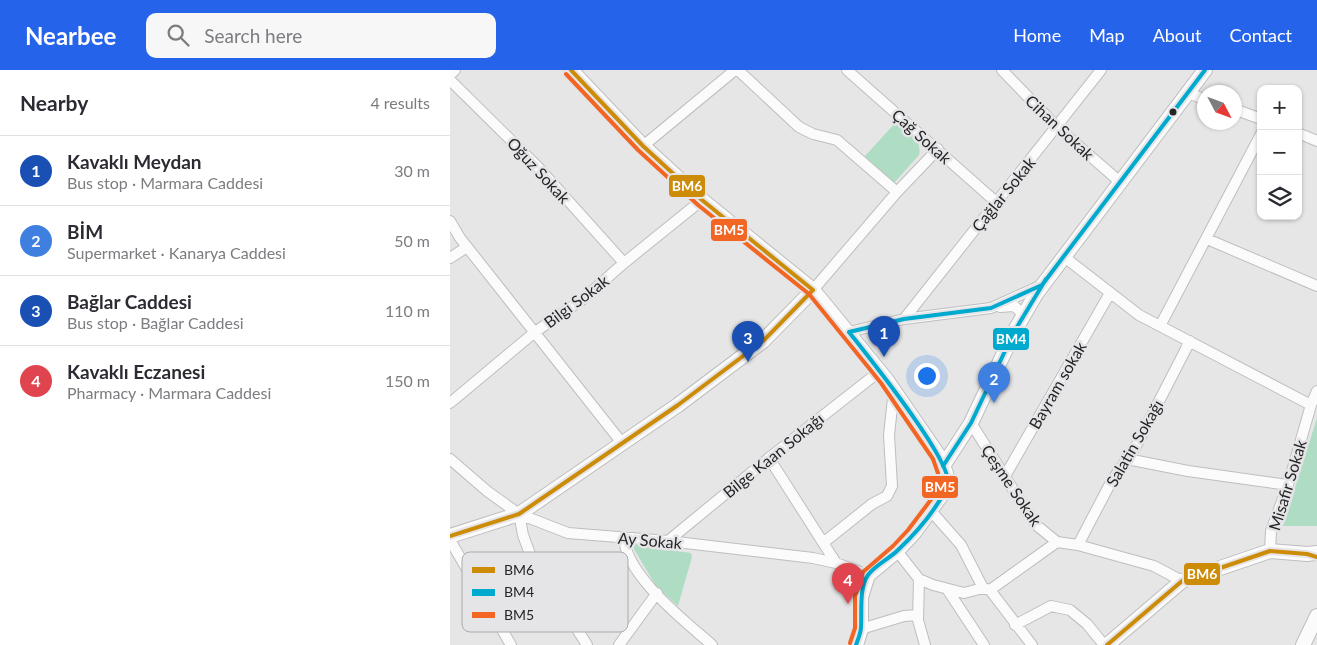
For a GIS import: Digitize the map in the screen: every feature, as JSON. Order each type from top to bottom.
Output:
[{"type":"street","points":[[450,74],[455,70]]},
{"type":"street","points":[[572,70],[643,146],[702,200],[812,290],[894,389],[939,456],[948,483],[931,511],[897,551],[868,575],[861,597],[861,629],[856,645]]},
{"type":"street","points":[[643,146],[737,70],[799,127],[813,134],[837,140],[898,192]]},
{"type":"street","name":"Çağ Sokak","points":[[846,70],[996,202]]},
{"type":"street","name":"Cihan Sokak","points":[[1002,70],[1057,127],[1120,182]]},
{"type":"street","name":"Çağlar Sokak","points":[[904,319],[1101,70]]},
{"type":"street","points":[[943,466],[971,423],[1023,314],[1042,285],[1205,70]]},
{"type":"street","name":"Oğuz Sokak","points":[[450,80],[538,167],[624,263]]},
{"type":"street","points":[[1188,93],[1197,96]]},
{"type":"street","points":[[1242,112],[1257,117]]},
{"type":"street","points":[[1302,135],[1317,141]]},
{"type":"street","points":[[1160,326],[1257,142]]},
{"type":"street","points":[[450,536],[519,514],[678,405],[763,342],[938,149]]},
{"type":"street","name":"Bilgi Sokak","points":[[450,403],[535,332],[583,299],[702,200]]},
{"type":"street","points":[[450,221],[467,247],[622,443]]},
{"type":"street","points":[[1207,239],[1317,286]]},
{"type":"street","points":[[450,258],[467,247]]},
{"type":"street","points":[[1063,256],[1139,315],[1311,405]]},
{"type":"street","points":[[991,308],[1042,285]]},
{"type":"street","name":"Bayram sokak","points":[[1006,476],[1110,293]]},
{"type":"street","points":[[848,332],[904,319],[991,308],[1014,306],[1023,314]]},
{"type":"street","name":"Salatin Sokağı","points":[[1078,545],[1111,482],[1136,446],[1190,341]]},
{"type":"street","name":"Bilge Kaan Sokağı","points":[[668,541],[769,458],[880,371]]},
{"type":"street","points":[[823,543],[872,504],[887,496],[892,486],[889,434],[894,389]]},
{"type":"street","name":"Misafir Sokak","points":[[1270,551],[1271,531],[1288,486],[1311,405],[1317,391]]},
{"type":"street","name":"Çeşme Sokak","points":[[971,423],[1035,524],[1057,542]]},
{"type":"street","points":[[769,458],[836,563]]},
{"type":"street","name":"Ay Sokak","points":[[450,459],[487,491],[519,514],[568,533],[668,541],[813,558],[836,563],[868,575]]},
{"type":"street","points":[[1127,459],[1188,471],[1288,486]]},
{"type":"street","points":[[931,511],[961,545],[987,589],[1032,645]]},
{"type":"street","points":[[519,514],[523,535],[529,552]]},
{"type":"street","points":[[624,537],[624,546],[627,552]]},
{"type":"street","points":[[450,540],[462,561]]},
{"type":"street","points":[[897,551],[919,579],[933,586],[964,592],[987,589],[1057,542],[1078,545],[1154,566],[1182,581]]},
{"type":"street","points":[[1015,625],[1051,606],[1070,610],[1087,624],[1105,645],[1182,581],[1270,551],[1314,556]]},
{"type":"street","points":[[628,554],[633,565],[666,604],[712,645]]},
{"type":"street","points":[[919,579],[918,615],[925,645]]},
{"type":"street","points":[[947,589],[984,645]]},
{"type":"street","points":[[620,645],[657,593]]},
{"type":"street","points":[[861,629],[904,616],[918,615]]},
{"type":"street","points":[[1303,645],[1317,616]]},
{"type":"street","points":[[503,632],[511,645]]},
{"type":"street","points":[[579,632],[587,645]]},
{"type":"green space","points":[[897,121],[913,136],[920,150],[919,155],[894,183],[865,156]]},
{"type":"green space","points":[[1317,418],[1317,526],[1283,526]]},
{"type":"green space","points":[[631,544],[691,553],[692,557],[678,606],[656,586]]},
{"type":"transit line","name":"BM6","points":[[571,70],[643,146],[702,200],[813,290]]},
{"type":"transit line","name":"BM4","points":[[856,645],[861,629],[862,593],[865,580],[874,568],[898,550],[930,515],[948,484],[946,472],[923,431],[849,332],[904,319],[991,308],[1042,285],[1205,70]]},
{"type":"transit line","name":"BM5","points":[[566,74],[638,150],[698,205],[809,294],[881,383],[933,459],[941,482],[939,489],[908,530],[863,572],[855,596],[855,628],[850,643]]},
{"type":"transit line","name":"BM4","points":[[943,466],[971,423],[1014,332],[1046,279]]},
{"type":"transit line","name":"BM6","points":[[450,536],[519,514],[678,405],[763,341],[813,290]]},
{"type":"transit line","name":"BM6","points":[[1107,645],[1182,581],[1270,551],[1307,554],[1317,557]]},
{"type":"place","name":"Kavaklı Meydan","points":[[884,357]]},
{"type":"place","name":"Bağlar Caddesi","points":[[748,362]]},
{"type":"place","name":"BİM","points":[[994,403]]},
{"type":"place","name":"Kavaklı Eczanesi","points":[[848,604]]}]
